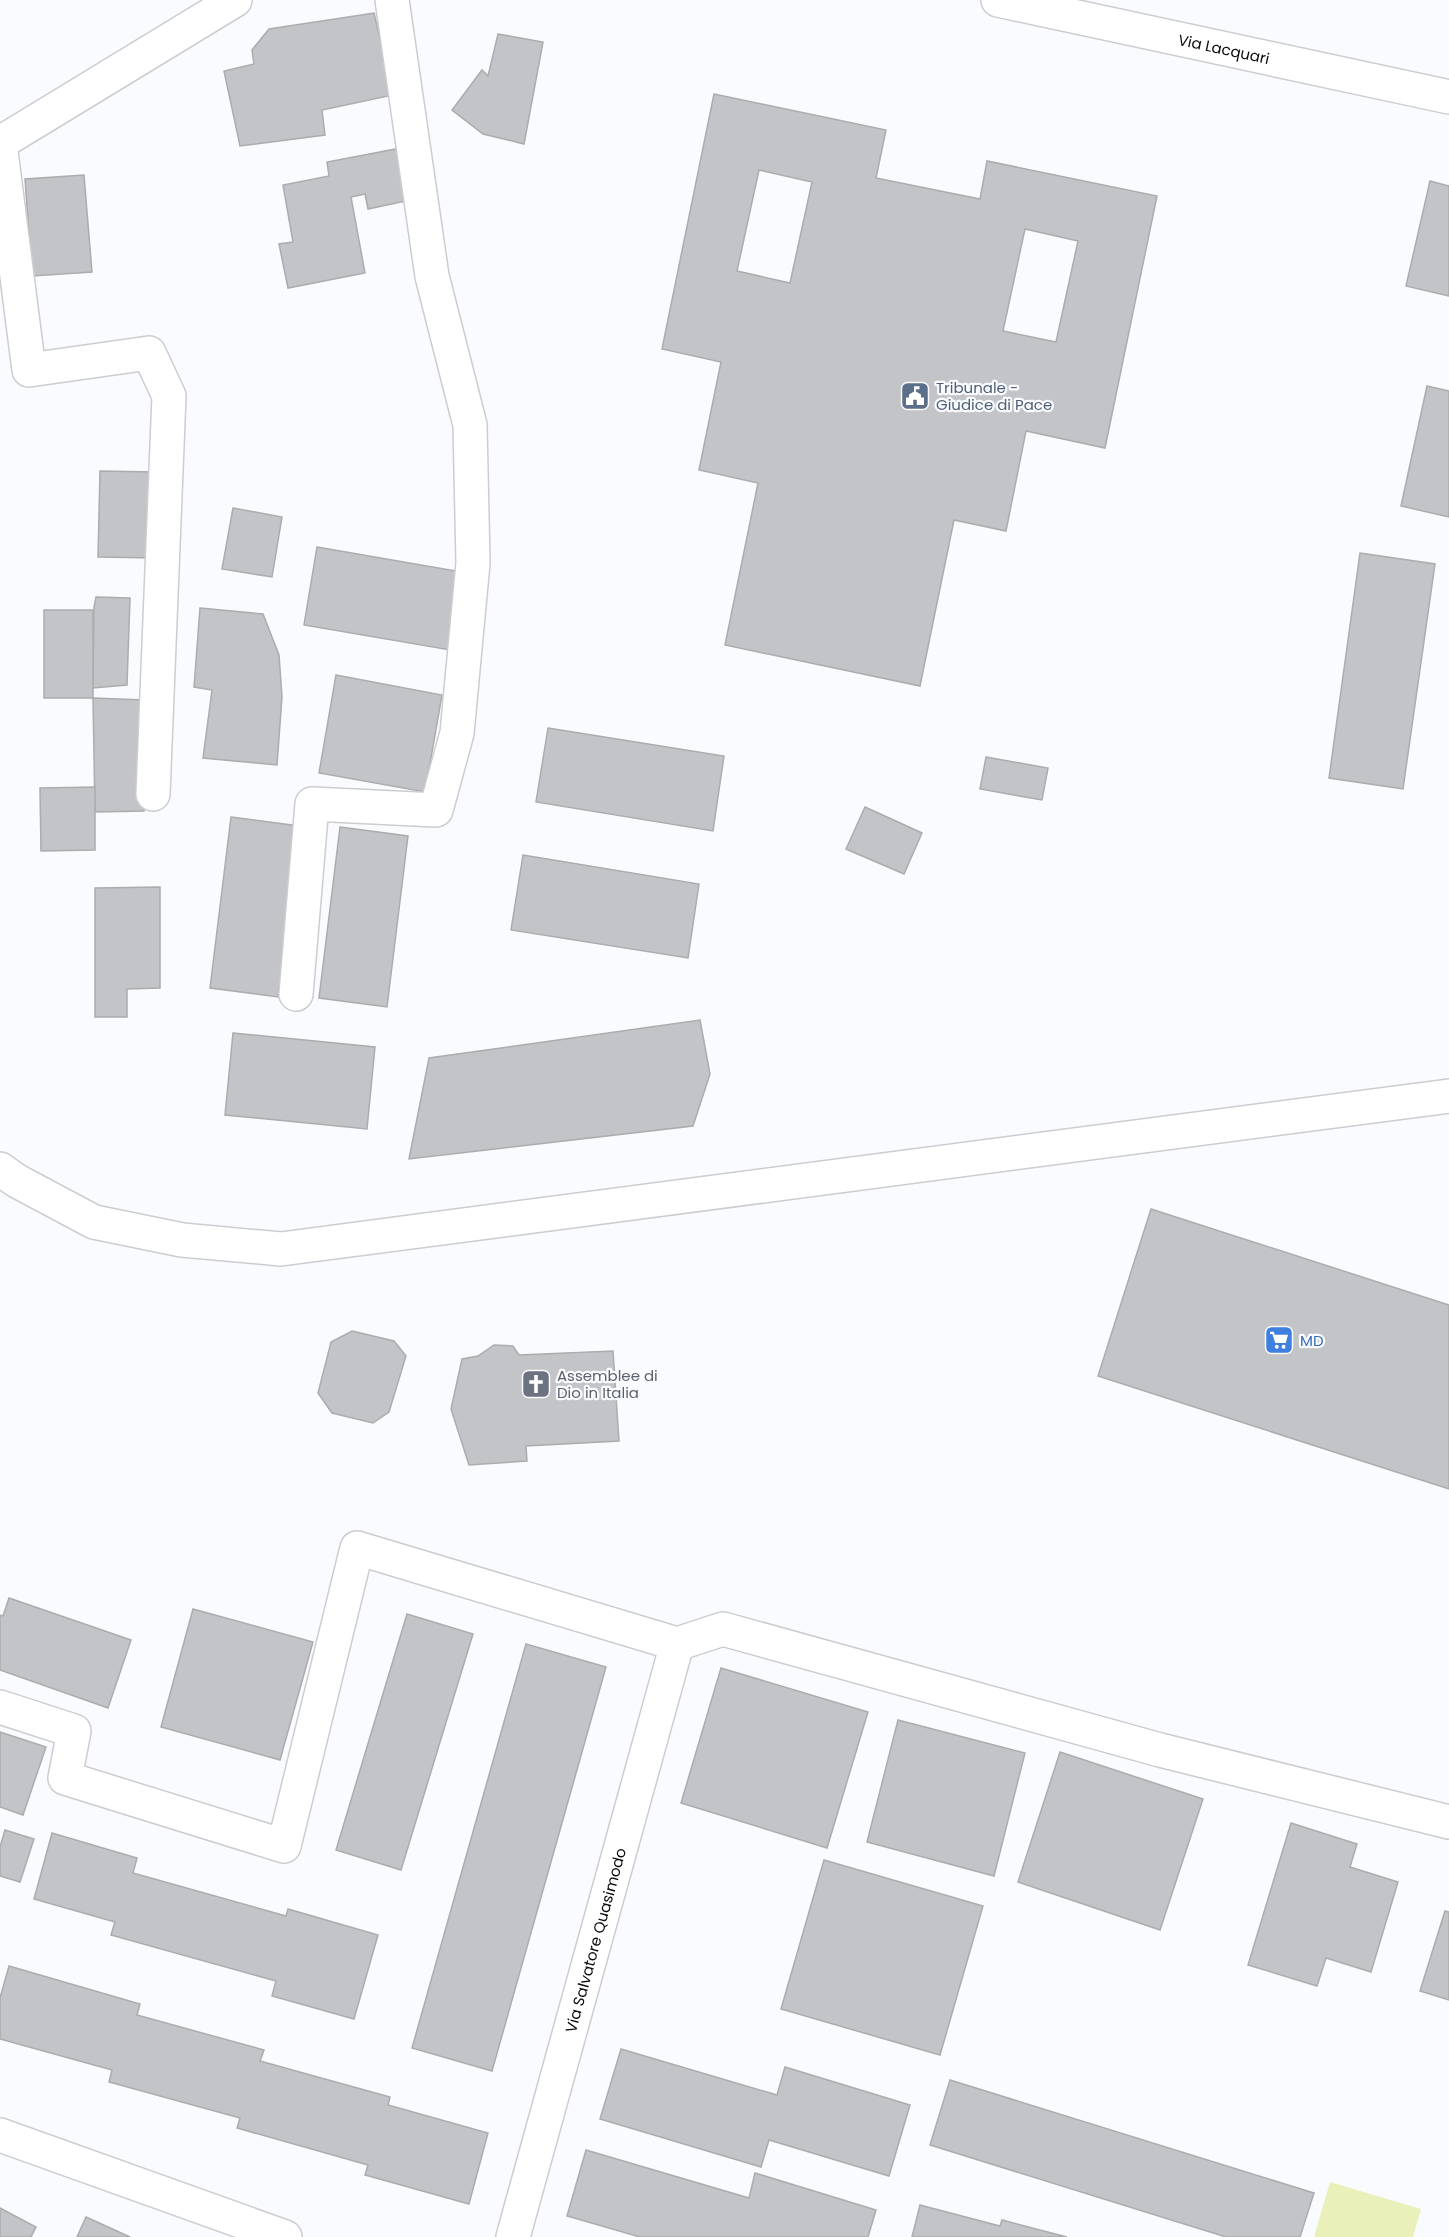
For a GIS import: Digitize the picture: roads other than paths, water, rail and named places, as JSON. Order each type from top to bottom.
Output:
[{"type":"street","points":[[153,794],[169,396],[149,353],[29,370],[0,143],[235,0]]},
{"type":"street","points":[[296,994],[312,804],[436,810],[457,733],[472,563],[470,425],[432,276],[392,0]]},
{"type":"street","name":"Via Lacquari","points":[[998,0],[1449,97]]},
{"type":"street","points":[[0,1169],[17,1181],[94,1222],[182,1240],[281,1249],[1449,1096]]},
{"type":"street","points":[[0,1707],[74,1731],[65,1778],[285,1846],[357,1548],[677,1644],[723,1629],[1160,1750],[1449,1822]]},
{"type":"street","name":"Via Salvatore Quasimodo","points":[[513,2237],[677,1644]]},
{"type":"street","points":[[0,2135],[285,2237]]},
{"type":"place","name":"Tribunale - Giudice di Pace","points":[[915,396]]},
{"type":"place","name":"MD","points":[[1279,1340]]},
{"type":"place","name":"Assemblee di Dio in Italia","points":[[536,1384]]}]
